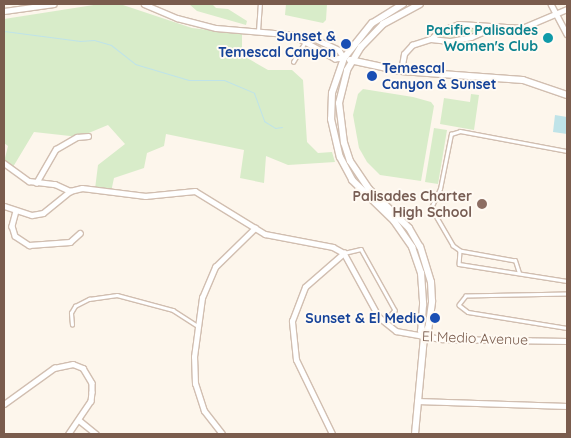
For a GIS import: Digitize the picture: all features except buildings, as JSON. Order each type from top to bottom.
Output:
[{"type":"main road","points":[[403,4],[372,23],[344,58],[331,105],[335,143],[352,180],[394,221],[412,247],[421,273],[423,304],[421,330],[424,337]]},
{"type":"main road","points":[[415,434],[424,337],[428,331],[432,301],[431,282],[420,247],[409,228],[360,178],[344,143],[339,103],[352,60],[383,24],[420,4]]},
{"type":"main road","points":[[344,58],[401,72],[498,76],[528,81],[567,95]]},
{"type":"street","points":[[4,11],[54,4]]},
{"type":"street","points":[[144,4],[193,22],[292,35],[320,40],[339,50],[344,58],[335,59],[304,44],[292,35]]},
{"type":"street","points":[[551,4],[567,34]]},
{"type":"street","points":[[431,39],[458,40],[492,28],[522,28],[567,9]]},
{"type":"street","points":[[401,72],[408,48],[431,39],[440,31],[459,24],[486,25],[492,28]]},
{"type":"street","points":[[36,182],[56,148],[77,137],[88,136]]},
{"type":"street","points":[[4,163],[36,182],[55,184],[70,191]]},
{"type":"street","points":[[4,206],[32,215],[43,213],[70,191],[92,188],[144,196],[195,191],[255,228],[274,236],[333,247],[344,253],[384,323]]},
{"type":"street","points":[[16,211],[12,226],[15,236],[28,245],[70,242],[80,233]]},
{"type":"street","points":[[222,434],[204,411],[195,384],[198,326],[209,275],[255,228]]},
{"type":"street","points":[[332,434],[296,360],[292,321],[305,287],[344,253]]},
{"type":"street","name":"El Medio Avenue","points":[[384,323],[396,331],[424,337],[567,341]]},
{"type":"street","points":[[4,404],[54,368],[73,364],[83,368],[92,383],[91,401],[69,434]]},
{"type":"street","points":[[417,401],[567,406]]},
{"type":"street","points":[[79,420],[92,428],[96,434]]},
{"type":"lane","points":[[258,31],[260,4]]},
{"type":"lane","points":[[293,62],[304,44]]},
{"type":"lane","points":[[519,273],[516,261],[460,251],[453,246],[431,208],[440,190],[451,134],[460,131],[567,152]]},
{"type":"lane","points":[[344,253],[361,249],[395,310],[384,323]]},
{"type":"lane","points":[[460,251],[460,264],[567,281]]},
{"type":"lane","points":[[567,294],[466,296],[459,305],[468,312],[567,328]]},
{"type":"lane","points":[[72,325],[71,313],[75,306],[89,299],[117,295],[173,310],[198,326]]},
{"type":"green space","points":[[100,4],[120,4],[192,28],[242,34],[242,55],[268,70],[292,70],[303,80],[307,142],[318,153],[332,152],[335,162],[288,165],[266,156],[264,183],[240,178],[244,150],[166,134],[164,146],[147,153],[144,168],[114,178],[111,192],[95,189],[98,165],[125,144],[108,125],[79,137],[34,132],[13,167],[4,162],[8,146],[4,143],[4,19]]},
{"type":"green space","points":[[189,4],[212,4],[216,8],[228,9],[247,21],[246,25],[197,11]]},
{"type":"green space","points":[[286,4],[327,4],[326,20],[323,23],[285,15]]},
{"type":"green space","points":[[466,27],[484,29],[455,38],[438,37]]},
{"type":"green space","points":[[363,89],[413,97],[431,102],[434,106],[421,181],[380,175],[367,162],[359,148],[353,115],[358,94]]},
{"type":"green space","points":[[471,94],[479,95],[474,130],[440,124],[444,98],[470,102]]},
{"type":"green space","points":[[434,128],[447,130],[438,184],[425,182]]},
{"type":"water","points":[[555,115],[567,117],[567,134],[553,132]]},
{"type":"waterway","points":[[4,31],[80,41],[94,40],[111,45],[135,64],[189,80],[224,80],[254,93],[264,121],[275,128],[282,127]]},
{"type":"place","name":"Pacific Palisades Women's Club","points":[[548,38]]},
{"type":"place","name":"Sunset & Temescal Canyon","points":[[346,44]]},
{"type":"place","name":"Temescal Canyon & Sunset","points":[[372,76]]},
{"type":"place","name":"Palisades Charter High School","points":[[482,204]]},
{"type":"place","name":"Sunset & El Medio","points":[[435,318]]}]
